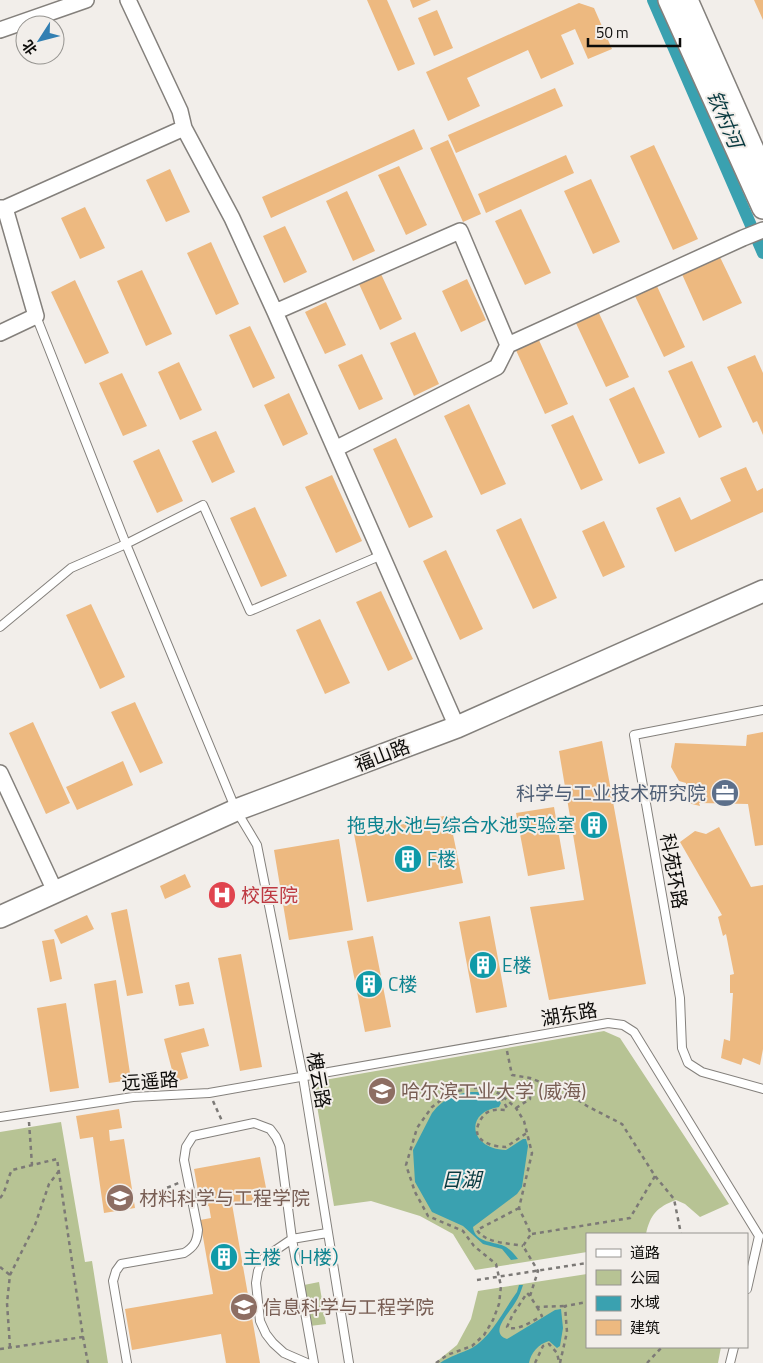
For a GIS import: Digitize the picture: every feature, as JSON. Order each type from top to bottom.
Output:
[{"type":"main road","points":[[669,0],[763,208]]},
{"type":"main road","points":[[687,0],[763,172]]},
{"type":"main road","name":"福山路","points":[[0,917],[236,810],[457,727],[763,591]]},
{"type":"street","points":[[0,30],[86,0]]},
{"type":"street","points":[[128,0],[180,112],[184,128],[232,218],[275,312],[457,727]]},
{"type":"street","points":[[0,333],[36,316],[3,208],[184,128]]},
{"type":"street","points":[[275,312],[460,231],[508,345]]},
{"type":"street","points":[[335,449],[497,367],[508,345],[762,231]]},
{"type":"street","points":[[0,773],[55,891]]},
{"type":"lane","name":"槐云路","points":[[36,316],[126,544],[236,810],[257,845],[303,1077],[347,1363]]},
{"type":"lane","points":[[0,627],[71,568],[126,544],[203,505],[250,611],[382,555]]},
{"type":"lane","name":"科苑环路","points":[[763,710],[634,735],[680,998],[682,1048],[688,1063],[702,1072],[763,1089]]},
{"type":"lane","name":"湖东路","points":[[303,1077],[608,1023],[624,1025],[634,1032],[761,1235]]},
{"type":"lane","name":"远遥路","points":[[0,1117],[133,1097],[209,1093],[303,1077]]},
{"type":"lane","points":[[127,1363],[113,1281],[116,1271],[122,1264],[184,1253],[192,1248],[197,1241],[198,1230],[184,1160],[186,1147],[193,1136],[254,1123],[270,1129],[280,1146],[292,1239],[314,1363]]},
{"type":"lane","points":[[307,1363],[284,1353],[266,1334],[260,1322],[256,1283],[258,1271],[264,1258],[292,1239],[327,1233]]},
{"type":"lane","points":[[748,1285],[761,1235]]},
{"type":"lane","points":[[730,1363],[734,1348]]},
{"type":"path","points":[[506,1042],[512,1075],[530,1078],[568,1093],[587,1106],[622,1124],[655,1176],[674,1199],[681,1233]]},
{"type":"path","points":[[516,1108],[530,1100],[530,1078]]},
{"type":"path","points":[[436,1363],[447,1355],[472,1346],[484,1335],[493,1320],[499,1304],[500,1276],[496,1264],[474,1246],[464,1231],[428,1216],[415,1192],[406,1165],[417,1128],[432,1107],[449,1094],[465,1089],[484,1087],[500,1094],[516,1108],[528,1132],[532,1153],[519,1208],[531,1234]]},
{"type":"path","points":[[209,1093],[226,1129]]},
{"type":"path","points":[[500,1094],[507,1108],[506,1110],[497,1109],[487,1112],[480,1121],[477,1132],[481,1140],[506,1147],[528,1132]]},
{"type":"path","points":[[29,1112],[32,1165]]},
{"type":"path","points":[[0,1198],[4,1195],[7,1178],[12,1170],[57,1159],[88,1363]]},
{"type":"path","points":[[10,1347],[6,1303],[10,1276],[35,1224],[48,1184],[59,1171]]},
{"type":"path","points":[[523,1246],[531,1234],[630,1218],[655,1176]]},
{"type":"path","points":[[145,1196],[188,1179]]},
{"type":"path","points":[[519,1208],[477,1230],[488,1239],[523,1246],[538,1271],[530,1296]]},
{"type":"path","points":[[477,1280],[586,1264]]},
{"type":"path","points":[[0,1267],[10,1276]]},
{"type":"path","points":[[527,1294],[530,1296],[542,1316],[517,1328],[511,1329],[507,1327],[527,1294]]},
{"type":"path","points":[[538,1307],[565,1306],[586,1302]]},
{"type":"path","points":[[560,1363],[566,1332],[565,1306]]},
{"type":"path","points":[[0,1349],[83,1337]]},
{"type":"path","points":[[535,1363],[544,1346],[549,1344],[557,1353],[560,1363]]},
{"type":"path","points":[[647,1363],[661,1348]]},
{"type":"green space","points":[[604,1031],[620,1038],[729,1204],[700,1217],[685,1204],[676,1200],[655,1212],[646,1233],[586,1233],[586,1252],[475,1270],[453,1234],[420,1216],[371,1201],[334,1206],[313,1082]]},
{"type":"green space","points":[[61,1122],[85,1262],[92,1261],[108,1363],[0,1363],[0,1132]]},
{"type":"green space","points":[[586,1274],[586,1348],[721,1348],[718,1363],[435,1363],[457,1345],[471,1319],[478,1291]]},
{"type":"green space","points":[[319,1282],[326,1324],[310,1326],[304,1285]]},
{"type":"water","name":"日湖","points":[[468,1092],[490,1094],[501,1103],[499,1107],[488,1110],[480,1116],[476,1123],[478,1137],[484,1144],[506,1150],[526,1139],[528,1146],[522,1187],[517,1194],[473,1227],[482,1239],[506,1247],[518,1259],[511,1260],[502,1249],[483,1244],[463,1226],[432,1212],[415,1182],[413,1150],[432,1113],[449,1097]]},
{"type":"water","points":[[519,1285],[523,1285],[519,1296],[500,1327],[502,1336],[507,1339],[555,1310],[561,1309],[563,1328],[560,1346],[557,1348],[549,1341],[542,1344],[533,1352],[529,1363],[440,1363],[472,1348],[486,1337],[517,1292]]},
{"type":"building","points":[[367,0],[387,0],[415,64],[398,71]]},
{"type":"building","points":[[410,0],[431,0],[413,8]]},
{"type":"building","points":[[754,0],[763,0],[763,20]]},
{"type":"building","points":[[579,3],[594,8],[612,49],[588,59],[575,29],[561,35],[574,64],[541,79],[528,50],[467,78],[480,106],[448,121],[426,72]]},
{"type":"building","points":[[437,10],[453,48],[434,56],[418,18]]},
{"type":"building","points":[[555,88],[563,106],[456,153],[448,135]]},
{"type":"building","points":[[414,129],[423,149],[271,218],[262,197]]},
{"type":"building","points":[[448,140],[481,214],[463,222],[430,148]]},
{"type":"building","points":[[654,145],[698,239],[673,250],[630,156]]},
{"type":"building","points":[[566,155],[574,173],[486,213],[478,194]]},
{"type":"building","points":[[399,166],[427,225],[406,235],[378,175]]},
{"type":"building","points":[[170,169],[190,212],[166,222],[146,180]]},
{"type":"building","points":[[591,179],[620,242],[593,254],[564,191]]},
{"type":"building","points":[[347,191],[375,251],[353,261],[326,201]]},
{"type":"building","points":[[85,207],[105,248],[80,259],[61,218]]},
{"type":"building","points":[[521,209],[551,273],[525,285],[495,221]]},
{"type":"building","points":[[285,226],[307,272],[284,283],[263,236]]},
{"type":"building","points":[[211,242],[239,304],[216,315],[187,253]]},
{"type":"building","points":[[719,255],[742,303],[703,321],[681,272]]},
{"type":"building","points":[[142,270],[172,334],[146,346],[117,281]]},
{"type":"building","points":[[381,274],[402,319],[380,330],[359,284]]},
{"type":"building","points":[[467,279],[486,320],[461,332],[442,291]]},
{"type":"building","points":[[75,280],[109,353],[85,364],[51,292]]},
{"type":"building","points":[[656,284],[685,347],[664,357],[634,294]]},
{"type":"building","points":[[326,302],[346,345],[325,354],[305,312]]},
{"type":"building","points":[[597,309],[629,377],[606,387],[574,319]]},
{"type":"building","points":[[250,326],[275,378],[253,388],[229,335]]},
{"type":"building","points":[[415,332],[439,384],[414,396],[390,343]]},
{"type":"building","points":[[538,338],[568,404],[545,414],[515,348]]},
{"type":"building","points":[[362,354],[383,399],[359,410],[338,365]]},
{"type":"building","points":[[755,355],[763,373],[763,435],[757,421],[753,423],[727,367]]},
{"type":"building","points":[[692,361],[722,427],[699,438],[668,371]]},
{"type":"building","points":[[179,362],[202,410],[180,420],[158,372]]},
{"type":"building","points":[[122,373],[147,426],[123,436],[99,383]]},
{"type":"building","points":[[634,387],[665,453],[639,464],[609,399]]},
{"type":"building","points":[[289,393],[308,434],[283,446],[264,405]]},
{"type":"building","points":[[469,404],[506,484],[481,495],[444,416]]},
{"type":"building","points":[[573,415],[603,480],[581,490],[551,425]]},
{"type":"building","points":[[216,431],[235,472],[212,483],[192,441]]},
{"type":"building","points":[[396,438],[433,517],[409,528],[373,449]]},
{"type":"building","points":[[159,449],[183,501],[157,513],[133,461]]},
{"type":"building","points":[[746,467],[757,491],[763,488],[763,512],[675,552],[656,508],[680,497],[691,520],[731,501],[720,478]]},
{"type":"building","points":[[332,475],[362,541],[336,553],[305,487]]},
{"type":"building","points":[[255,507],[287,576],[261,587],[230,518]]},
{"type":"building","points":[[521,518],[557,598],[533,609],[496,530]]},
{"type":"building","points":[[604,521],[625,567],[603,577],[582,531]]},
{"type":"building","points":[[446,550],[483,629],[460,640],[423,561]]},
{"type":"building","points":[[381,591],[413,659],[388,671],[356,602]]},
{"type":"building","points":[[91,604],[125,677],[100,689],[66,615]]},
{"type":"building","points":[[320,619],[350,683],[325,694],[296,630]]},
{"type":"building","points":[[135,702],[163,763],[140,773],[111,712]]},
{"type":"building","points":[[33,722],[70,803],[46,814],[9,733]]},
{"type":"building","name":"科学与工业技术研究院","points":[[763,732],[763,845],[755,846],[748,804],[699,803],[700,806],[688,803],[686,783],[679,781],[671,767],[675,743],[746,746],[747,735]]},
{"type":"building","name":"拖曳水池与综合水池实验室","points":[[602,741],[646,984],[549,1000],[530,907],[584,900],[559,751]]},
{"type":"building","points":[[123,761],[133,785],[77,810],[66,787]]},
{"type":"building","points":[[554,807],[565,869],[528,876],[516,813]]},
{"type":"building","name":"F楼","points":[[449,815],[463,883],[367,902],[354,834]]},
{"type":"building","points":[[719,827],[751,887],[763,885],[763,1049],[760,1065],[743,1058],[741,1065],[721,1058],[724,1039],[730,1041],[733,993],[730,993],[730,975],[734,974],[726,934],[723,936],[718,917],[722,915],[680,842],[695,831],[706,834]]},
{"type":"building","points":[[339,839],[353,930],[289,940],[274,850]]},
{"type":"building","points":[[185,874],[191,887],[165,899],[160,886]]},
{"type":"building","points":[[127,909],[143,993],[127,996],[111,913]]},
{"type":"building","points":[[87,915],[94,929],[61,944],[54,930]]},
{"type":"building","name":"E楼","points":[[490,916],[507,1007],[476,1013],[459,922]]},
{"type":"building","name":"C楼","points":[[373,936],[391,1027],[365,1032],[347,941]]},
{"type":"building","points":[[54,939],[62,979],[50,982],[42,941]]},
{"type":"building","points":[[241,954],[262,1067],[240,1071],[218,958]]},
{"type":"building","points":[[116,980],[131,1080],[109,1083],[94,984]]},
{"type":"building","points":[[189,982],[194,1004],[179,1006],[175,985]]},
{"type":"building","points":[[66,1003],[79,1088],[50,1092],[37,1008]]},
{"type":"building","points":[[204,1028],[209,1046],[181,1053],[188,1078],[175,1082],[164,1039]]},
{"type":"building","points":[[119,1109],[122,1128],[109,1130],[110,1141],[124,1139],[135,1208],[104,1213],[93,1137],[80,1139],[76,1116]]},
{"type":"building","name":"主楼（H楼）","points":[[260,1157],[268,1198],[232,1204],[260,1363],[226,1363],[221,1334],[132,1350],[125,1309],[213,1294],[200,1220],[211,1218],[209,1206],[201,1208],[194,1169]]},
{"type":"waterway","name":"钦村河","points":[[653,0],[763,253]]},
{"type":"place","name":"科学与工业技术研究院","points":[[725,793]]},
{"type":"place","name":"拖曳水池与综合水池实验室","points":[[594,825]]},
{"type":"place","name":"F楼","points":[[408,859]]},
{"type":"place","name":"校医院","points":[[222,895]]},
{"type":"place","name":"E楼","points":[[483,965]]},
{"type":"place","name":"C楼","points":[[369,984]]},
{"type":"place","name":"哈尔滨工业大学 (威海)","points":[[382,1091]]},
{"type":"place","name":"材料科学与工程学院","points":[[120,1198]]},
{"type":"place","name":"主楼（H楼）","points":[[224,1257]]},
{"type":"place","name":"信息科学与工程学院","points":[[244,1307]]}]
